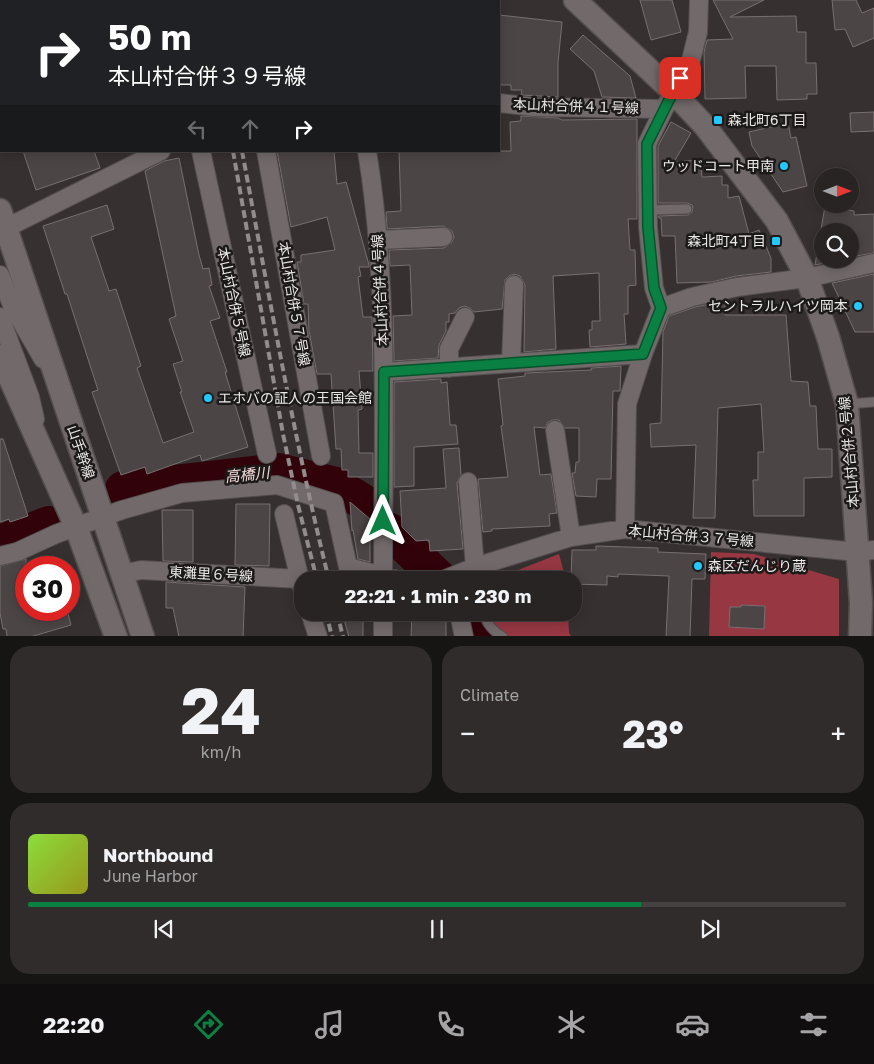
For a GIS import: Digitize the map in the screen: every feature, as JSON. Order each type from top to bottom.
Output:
[{"type":"street","name":"本山村合併２号線","points":[[575,0],[668,100],[705,126],[777,221],[807,278],[828,336],[847,404],[866,551],[868,605],[860,636]]},
{"type":"street","points":[[625,529],[626,404],[661,308],[654,288],[648,210],[647,144],[668,100],[691,60],[698,32],[700,0]]},
{"type":"street","name":"本山村合併４１号線","points":[[500,103],[535,107],[668,100]]},
{"type":"street","points":[[60,390],[3,219],[158,152]]},
{"type":"street","name":"本山村合併５号線","points":[[201,152],[266,454]]},
{"type":"street","name":"本山村合併５７号線","points":[[266,152],[321,456]]},
{"type":"street","name":"本山村合併４号線","points":[[367,152],[375,202],[378,240],[384,372],[388,571]]},
{"type":"street","points":[[378,240],[443,237]]},
{"type":"street","points":[[661,308],[692,297],[737,287],[807,278],[874,263]]},
{"type":"street","name":"山手幹線","points":[[0,275],[12,305],[60,390],[142,636]]},
{"type":"street","points":[[511,363],[514,285]]},
{"type":"street","points":[[0,317],[30,397],[39,442]]},
{"type":"street","points":[[449,368],[449,348],[465,317]]},
{"type":"street","points":[[384,372],[643,354]]},
{"type":"street","points":[[0,356],[76,527],[116,636]]},
{"type":"street","points":[[555,430],[571,537]]},
{"type":"street","points":[[468,482],[476,571]]},
{"type":"street","points":[[0,556],[17,552],[103,516],[182,493],[277,485],[334,504],[348,568],[359,571]]},
{"type":"street","points":[[284,514],[298,571]]},
{"type":"street","name":"本山村合併３７号線","points":[[476,571],[571,537],[625,529],[866,551]]},
{"type":"street","name":"東灘里６号線","points":[[122,574],[141,570],[294,583]]},
{"type":"street","points":[[313,621],[318,636]]},
{"type":"street","points":[[383,621],[383,636]]},
{"type":"street","points":[[460,621],[464,636]]},
{"type":"lane","points":[[648,210],[688,209]]},
{"type":"lane","points":[[847,404],[874,402]]},
{"type":"lane","points":[[486,621],[503,636]]},
{"type":"shaded area","points":[[711,552],[754,554],[839,579],[839,636],[709,636]]},
{"type":"shaded area","points":[[559,554],[564,571],[516,571]]},
{"type":"shaded area","points":[[490,621],[568,621],[571,636],[506,636],[503,635]]},
{"type":"building","points":[[640,0],[672,0],[681,32],[651,40]]},
{"type":"building","points":[[713,0],[764,0],[730,17],[796,16],[797,32],[806,32],[806,63],[816,63],[817,94],[807,94],[807,99],[777,100],[776,66],[745,66],[746,98],[705,99],[704,52],[707,40],[733,39]]},
{"type":"building","points":[[832,0],[856,0],[862,13],[874,8],[874,38],[853,47],[845,29],[835,30]]},
{"type":"building","points":[[500,15],[562,22],[558,63],[558,97],[521,95],[522,90],[511,90],[511,85],[500,85]]},
{"type":"building","points":[[583,35],[630,76],[636,98],[602,97],[594,71],[570,49]]},
{"type":"building","points":[[874,112],[874,131],[851,132],[850,113]]},
{"type":"building","points":[[521,116],[558,118],[562,120],[637,119],[637,219],[628,219],[630,250],[635,250],[636,285],[628,286],[628,314],[624,314],[626,344],[590,347],[589,330],[592,330],[592,321],[600,321],[599,273],[553,276],[556,349],[524,352],[525,285],[520,276],[514,274],[505,280],[502,309],[474,312],[464,306],[455,313],[449,314],[449,322],[446,322],[446,331],[439,345],[438,358],[394,361],[393,316],[412,315],[410,265],[390,266],[389,250],[444,248],[452,242],[454,237],[452,231],[443,226],[387,229],[386,212],[401,211],[399,152],[511,151],[510,122],[521,121]]},
{"type":"building","points":[[671,122],[691,133],[674,162],[700,160],[702,177],[722,176],[722,185],[728,185],[728,198],[739,196],[749,234],[759,230],[771,258],[771,272],[736,276],[712,282],[677,283],[675,236],[662,236],[661,218],[658,216],[688,215],[692,212],[693,208],[692,205],[687,203],[658,203],[658,146]]},
{"type":"building","name":"ウッドコート甲南","points":[[788,123],[791,138],[796,137],[807,186],[783,192],[752,146],[749,132]]},
{"type":"building","points":[[23,152],[94,152],[100,168],[36,190]]},
{"type":"building","points":[[277,152],[334,152],[337,184],[346,182],[369,265],[369,267],[359,267],[361,276],[358,277],[363,317],[372,317],[373,371],[359,371],[362,409],[358,410],[359,453],[373,453],[373,477],[348,477],[348,470],[342,470],[341,449],[336,449],[331,374],[317,374],[309,331],[308,304],[304,304],[297,262],[301,262],[301,255],[335,250],[327,217],[291,227]]},
{"type":"building","points":[[179,158],[199,255],[203,269],[209,268],[212,285],[209,286],[220,318],[210,321],[227,372],[225,372],[248,447],[202,461],[200,455],[147,474],[145,467],[121,475],[92,392],[98,390],[43,226],[107,205],[114,229],[91,237],[109,291],[116,289],[141,366],[137,368],[163,443],[194,432],[180,392],[182,392],[173,364],[183,361],[169,319],[176,316],[145,171],[164,161]]},
{"type":"building","points":[[824,213],[874,214],[874,253],[859,256],[859,223],[822,223]]},
{"type":"building","name":"セントラルハイツ岡本","points":[[874,274],[874,332],[855,332],[832,283]]},
{"type":"building","points":[[725,301],[725,315],[786,315],[791,381],[808,382],[810,406],[816,406],[818,449],[832,449],[832,477],[804,478],[804,516],[754,516],[753,480],[758,480],[758,452],[764,452],[761,404],[718,408],[715,518],[693,518],[696,445],[651,447],[650,424],[661,423],[663,332],[669,316],[695,307]]},
{"type":"building","points":[[621,366],[620,391],[613,391],[611,479],[597,479],[596,497],[576,496],[572,473],[575,473],[576,462],[579,462],[579,428],[565,428],[559,420],[548,422],[545,428],[534,427],[540,475],[551,474],[557,513],[549,514],[550,526],[492,529],[492,531],[483,532],[478,479],[508,477],[501,426],[503,425],[498,379],[525,376],[525,373],[592,370],[591,368]]},
{"type":"building","points":[[441,379],[441,383],[447,382],[450,425],[456,425],[458,444],[414,447],[414,486],[394,487],[394,382]]},
{"type":"building","points":[[0,439],[3,439],[28,516],[10,522],[9,519],[0,522]]},
{"type":"building","points":[[459,448],[461,475],[457,483],[463,549],[430,551],[429,540],[416,541],[402,527],[400,491],[446,488],[443,449]]},
{"type":"building","points":[[350,502],[370,519],[370,562],[358,559],[352,531]]},
{"type":"building","points":[[236,504],[270,504],[269,566],[235,565]]},
{"type":"building","points":[[162,510],[193,510],[193,562],[163,561]]},
{"type":"building","points":[[596,546],[658,548],[658,552],[706,554],[705,579],[692,579],[690,636],[666,636],[669,576],[618,574],[618,577],[607,576],[607,585],[582,584],[582,571],[571,571],[572,550],[596,550]]},
{"type":"building","points":[[15,562],[15,621],[70,621],[71,625],[33,636],[7,636],[6,629],[3,629],[0,613],[0,566]]},
{"type":"building","points":[[166,582],[245,587],[243,636],[179,636],[173,608],[166,608]]},
{"type":"building","points":[[741,605],[765,606],[764,629],[729,627],[730,607],[741,607]]},
{"type":"building","points":[[345,621],[363,621],[363,636],[349,636]]},
{"type":"building","points":[[412,621],[446,621],[446,636],[411,636]]},
{"type":"waterway","name":"高橋川","points":[[123,489],[278,471],[336,485],[365,503]]},
{"type":"waterway","name":"高橋川","points":[[0,543],[49,524]]},
{"type":"waterway","name":"高橋川","points":[[390,531],[432,571]]},
{"type":"waterway","name":"高橋川","points":[[472,621],[474,630],[479,636]]},
{"type":"railway","points":[[233,152],[283,434],[315,571]]},
{"type":"railway","points":[[242,152],[293,420],[327,571]]},
{"type":"railway","points":[[328,621],[332,636]]},
{"type":"railway","points":[[339,621],[343,636]]},
{"type":"place","name":"森北町6丁目","points":[[718,120]]},
{"type":"place","name":"ウッドコート甲南","points":[[784,166]]},
{"type":"place","name":"森北町4丁目","points":[[776,241]]},
{"type":"place","name":"セントラルハイツ岡本","points":[[858,306]]},
{"type":"place","name":"エホバの証人の王国会館","points":[[208,398]]},
{"type":"place","name":"森区だんじり蔵","points":[[698,566]]},
{"type":"route","points":[[383,521],[384,372],[643,354],[661,308],[654,288],[648,227],[647,144],[680,78]]}]
